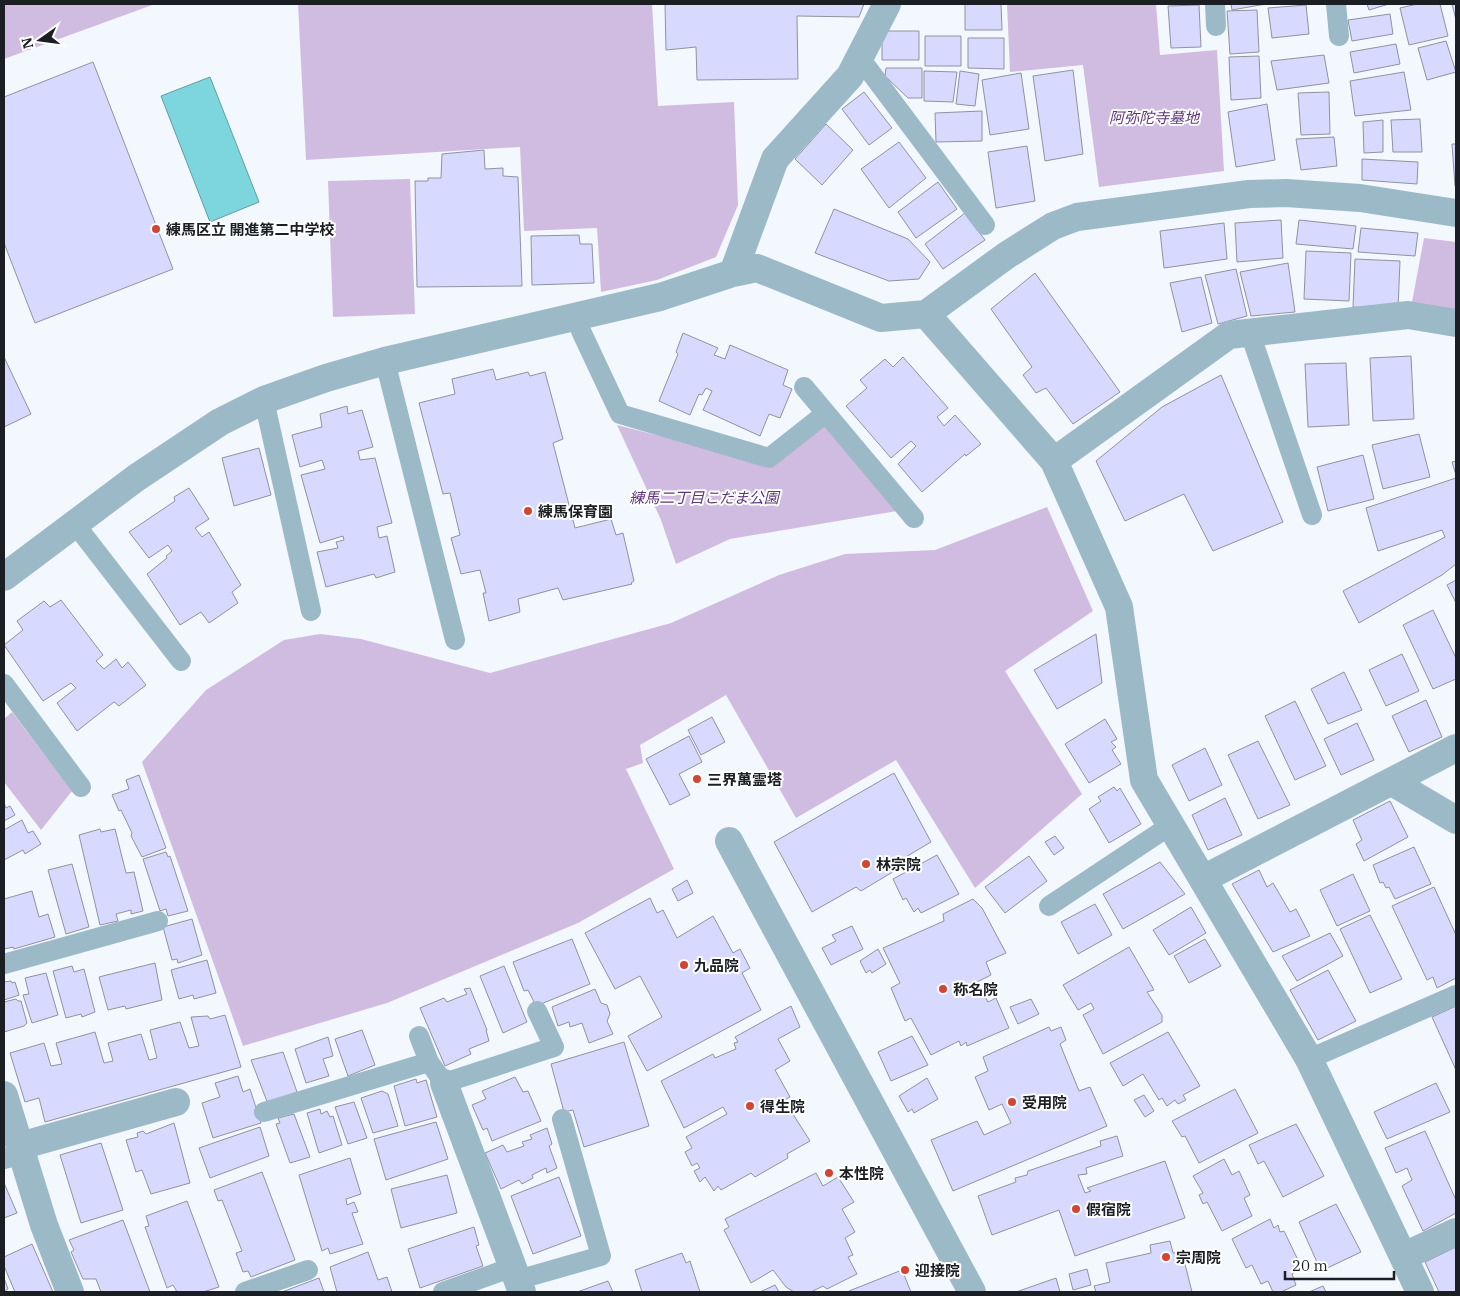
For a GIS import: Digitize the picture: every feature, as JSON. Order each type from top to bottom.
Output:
[{"type":"street","points":[[733,273],[775,159],[850,76],[887,4]]},
{"type":"street","points":[[4,577],[136,478],[220,422],[264,400],[326,378],[385,361],[660,297],[733,273],[756,268],[881,318],[926,314],[1007,255],[1053,226],[1084,216],[1249,194],[1286,193],[1360,198],[1456,213]]},
{"type":"street","points":[[926,314],[1054,461],[1119,606],[1144,780],[1310,1059],[1420,1292]]},
{"type":"street","points":[[1054,461],[1230,336],[1408,315],[1456,323]]},
{"type":"street","points":[[1202,879],[1456,748]]},
{"type":"street","points":[[1392,782],[1456,820]]},
{"type":"street","points":[[729,841],[972,1292]]},
{"type":"street","points":[[436,1072],[517,1280]]},
{"type":"street","points":[[4,1095],[15,1153],[70,1292]]},
{"type":"street","points":[[15,1153],[176,1102]]},
{"type":"street","points":[[1404,1256],[1456,1232]]},
{"type":"lane","points":[[1214,4],[1216,26]]},
{"type":"lane","points":[[1336,4],[1340,36]]},
{"type":"lane","points":[[860,58],[985,225]]},
{"type":"lane","points":[[581,330],[620,414],[769,458],[826,413]]},
{"type":"lane","points":[[1250,333],[1312,515]]},
{"type":"lane","points":[[385,361],[455,640]]},
{"type":"lane","points":[[804,387],[914,518]]},
{"type":"lane","points":[[264,400],[311,611]]},
{"type":"lane","points":[[75,524],[181,661]]},
{"type":"lane","points":[[4,684],[81,787]]},
{"type":"lane","points":[[1049,906],[1171,825]]},
{"type":"lane","points":[[4,964],[158,922]]},
{"type":"lane","points":[[1310,1059],[1456,995]]},
{"type":"lane","points":[[264,1112],[554,1047],[537,1011]]},
{"type":"lane","points":[[419,1036],[436,1072]]},
{"type":"lane","points":[[443,1292],[517,1280],[602,1256],[562,1119]]},
{"type":"lane","points":[[245,1292],[308,1270]]},
{"type":"green space","points":[[4,4],[155,4],[4,59]]},
{"type":"green space","points":[[298,4],[652,4],[658,106],[734,102],[738,205],[716,257],[657,280],[601,292],[597,228],[524,231],[520,147],[306,160]]},
{"type":"green space","name":"阿弥陀寺墓地","points":[[1007,4],[1156,4],[1160,55],[1217,50],[1224,171],[1099,187],[1083,65],[1010,72]]},
{"type":"green space","points":[[410,179],[415,314],[333,317],[328,181]]},
{"type":"green space","points":[[1424,238],[1456,242],[1456,311],[1412,302]]},
{"type":"green space","name":"練馬二丁目こだま公園","points":[[827,423],[897,511],[730,539],[676,564],[661,520],[617,425],[773,465]]},
{"type":"green space","points":[[1047,507],[1093,611],[1005,671],[1082,794],[975,888],[896,760],[796,818],[726,695],[640,745],[643,763],[626,769],[674,869],[578,923],[387,1003],[243,1046],[142,762],[206,690],[284,640],[320,634],[361,639],[490,673],[671,623],[779,575],[845,554],[935,550]]},
{"type":"green space","points":[[12,712],[72,791],[41,830],[4,782],[4,719]]},
{"type":"water","points":[[210,77],[259,202],[210,222],[161,96]]},
{"type":"building","points":[[665,4],[864,4],[859,17],[797,16],[798,79],[697,80],[696,47],[666,50]]},
{"type":"building","points":[[965,4],[1001,4],[1002,30],[965,30]]},
{"type":"building","points":[[1231,4],[1266,4],[1232,10]]},
{"type":"building","points":[[1367,4],[1389,4],[1369,10]]},
{"type":"building","points":[[1417,4],[1440,4],[1448,36],[1409,45],[1400,8]]},
{"type":"building","points":[[1452,4],[1456,4],[1456,20]]},
{"type":"building","points":[[1199,5],[1201,47],[1171,48],[1168,6]]},
{"type":"building","points":[[1306,5],[1309,34],[1272,38],[1268,8]]},
{"type":"building","points":[[1257,10],[1259,52],[1230,54],[1227,11]]},
{"type":"building","points":[[1390,14],[1393,34],[1352,41],[1348,20]]},
{"type":"building","points":[[882,31],[919,31],[919,60],[882,60]]},
{"type":"building","points":[[925,36],[961,36],[961,66],[925,66]]},
{"type":"building","points":[[968,38],[1004,38],[1004,69],[968,68]]},
{"type":"building","points":[[1446,41],[1456,72],[1427,80],[1418,48]]},
{"type":"building","points":[[1396,44],[1400,64],[1354,73],[1350,52]]},
{"type":"building","points":[[1324,55],[1329,83],[1277,90],[1271,61]]},
{"type":"building","points":[[1259,56],[1261,98],[1231,100],[1229,57]]},
{"type":"building","points":[[93,62],[173,269],[35,323],[4,243],[4,97]]},
{"type":"building","points":[[886,68],[922,68],[922,98],[908,98],[885,76]]},
{"type":"building","points":[[1073,70],[1083,154],[1045,161],[1033,76]]},
{"type":"building","points":[[924,71],[957,72],[953,102],[924,101]]},
{"type":"building","points":[[960,71],[979,74],[975,106],[956,104]]},
{"type":"building","points":[[1404,72],[1411,110],[1355,116],[1350,81]]},
{"type":"building","points":[[1021,73],[1029,129],[990,135],[982,80]]},
{"type":"building","points":[[864,92],[892,128],[869,145],[842,109]]},
{"type":"building","points":[[1329,92],[1330,134],[1301,135],[1298,93]]},
{"type":"building","points":[[1267,104],[1275,160],[1236,167],[1228,112]]},
{"type":"building","points":[[982,111],[982,141],[936,142],[935,113]]},
{"type":"building","points":[[1420,119],[1422,152],[1393,152],[1391,120]]},
{"type":"building","points":[[1383,120],[1383,152],[1364,153],[1363,122]]},
{"type":"building","points":[[826,124],[853,150],[822,185],[795,159]]},
{"type":"building","points":[[1334,137],[1337,166],[1301,170],[1296,139]]},
{"type":"building","points":[[899,142],[926,178],[889,208],[861,169]]},
{"type":"building","points":[[1452,144],[1456,144],[1456,186],[1455,186]]},
{"type":"building","points":[[1027,146],[1035,201],[996,208],[988,152]]},
{"type":"building","points":[[484,150],[485,169],[503,168],[503,176],[518,177],[522,286],[417,287],[415,181],[441,178],[442,154]]},
{"type":"building","points":[[1362,159],[1418,162],[1417,184],[1362,180]]},
{"type":"building","points":[[938,182],[957,209],[916,238],[898,212]]},
{"type":"building","points":[[834,209],[908,239],[930,262],[919,279],[889,281],[815,253]]},
{"type":"building","points":[[965,213],[985,240],[943,269],[925,244]]},
{"type":"building","points":[[1281,220],[1283,258],[1237,262],[1235,223]]},
{"type":"building","points":[[1299,220],[1356,226],[1353,249],[1296,244]]},
{"type":"building","points":[[1224,223],[1227,259],[1164,268],[1160,231]]},
{"type":"building","points":[[1361,228],[1418,233],[1415,256],[1358,252]]},
{"type":"building","points":[[579,235],[580,244],[592,244],[594,283],[532,285],[531,236]]},
{"type":"building","points":[[1306,251],[1351,253],[1349,301],[1304,299]]},
{"type":"building","points":[[1355,259],[1400,261],[1398,309],[1353,307]]},
{"type":"building","points":[[1288,263],[1295,312],[1251,316],[1240,272]]},
{"type":"building","points":[[1236,269],[1247,316],[1218,324],[1205,275]]},
{"type":"building","points":[[1035,273],[1120,392],[1073,424],[1046,388],[1036,393],[1023,375],[1032,367],[991,309]]},
{"type":"building","points":[[1201,277],[1212,323],[1182,332],[1170,283]]},
{"type":"building","points":[[683,333],[718,348],[714,355],[725,359],[730,345],[788,370],[783,385],[792,389],[780,418],[769,414],[760,436],[703,410],[712,391],[706,388],[702,395],[699,394],[690,415],[659,401],[678,354],[676,352]]},
{"type":"building","points":[[1411,356],[1414,419],[1373,421],[1370,358]]},
{"type":"building","points":[[4,357],[31,414],[4,427]]},
{"type":"building","points":[[903,357],[948,408],[937,417],[944,426],[955,415],[981,444],[966,456],[965,454],[922,492],[898,464],[916,446],[911,441],[891,458],[846,406],[867,388],[860,380],[885,359],[893,367]]},
{"type":"building","points":[[1346,363],[1349,425],[1308,427],[1305,364]]},
{"type":"building","points":[[493,369],[496,380],[528,372],[530,376],[545,372],[563,439],[553,443],[575,528],[611,519],[616,535],[623,533],[634,581],[632,584],[563,600],[558,588],[518,599],[520,612],[489,621],[483,593],[486,593],[480,570],[461,574],[451,538],[460,535],[450,493],[443,494],[419,403],[455,394],[452,379]]},
{"type":"building","points":[[1221,375],[1283,522],[1213,551],[1184,494],[1125,521],[1096,461],[1162,407]]},
{"type":"building","points":[[347,406],[348,414],[362,410],[373,447],[358,451],[360,460],[375,458],[392,523],[377,527],[379,538],[387,536],[395,572],[376,578],[374,574],[326,587],[317,552],[338,548],[336,542],[344,540],[343,536],[320,543],[301,475],[325,469],[322,460],[300,467],[292,435],[322,427],[320,414]]},
{"type":"building","points":[[1419,434],[1430,477],[1383,489],[1372,445]]},
{"type":"building","points":[[259,448],[271,495],[234,506],[222,458]]},
{"type":"building","points":[[1363,455],[1374,499],[1328,511],[1317,467]]},
{"type":"building","points":[[1456,461],[1456,475],[1452,462]]},
{"type":"building","points":[[1456,478],[1456,564],[1442,575],[1359,623],[1343,591],[1445,537],[1442,530],[1378,551],[1366,508]]},
{"type":"building","points":[[189,488],[209,519],[195,528],[202,537],[209,532],[241,585],[232,592],[238,603],[209,623],[201,612],[180,625],[147,574],[167,558],[166,556],[172,551],[168,545],[149,558],[129,532],[175,501],[174,497]]},
{"type":"building","points":[[1456,580],[1456,603],[1447,585]]},
{"type":"building","points":[[61,600],[103,655],[96,661],[104,669],[116,659],[122,668],[128,662],[146,685],[119,706],[114,702],[77,731],[57,703],[76,688],[71,683],[43,701],[4,645],[23,630],[17,621],[44,601],[50,607]]},
{"type":"building","points":[[1433,610],[1456,658],[1456,679],[1433,689],[1403,625]]},
{"type":"building","points":[[1096,634],[1102,683],[1057,709],[1034,670]]},
{"type":"building","points":[[1402,654],[1419,691],[1386,706],[1369,670]]},
{"type":"building","points":[[1344,672],[1362,710],[1328,724],[1311,689]]},
{"type":"building","points":[[1426,700],[1442,737],[1409,752],[1392,716]]},
{"type":"building","points":[[1295,701],[1326,766],[1295,780],[1265,716]]},
{"type":"building","points":[[712,717],[725,742],[701,755],[688,730]]},
{"type":"building","points":[[1105,719],[1117,739],[1111,742],[1116,747],[1112,750],[1121,764],[1089,783],[1065,744]]},
{"type":"building","points":[[1357,723],[1374,760],[1341,775],[1324,739]]},
{"type":"building","points":[[689,736],[702,762],[679,774],[690,795],[670,805],[646,759]]},
{"type":"building","points":[[1258,741],[1290,805],[1258,819],[1228,755]]},
{"type":"building","points":[[1205,748],[1222,785],[1189,801],[1172,765]]},
{"type":"building","points":[[894,773],[931,842],[904,858],[906,864],[861,891],[856,887],[812,912],[774,842]]},
{"type":"building","points":[[139,775],[166,848],[142,857],[121,810],[119,811],[112,795],[129,789],[126,780]]},
{"type":"building","points":[[1114,787],[1117,791],[1120,788],[1141,824],[1109,843],[1089,809],[1101,801],[1098,797]]},
{"type":"building","points":[[1225,798],[1242,835],[1208,850],[1192,815]]},
{"type":"building","points":[[1390,801],[1408,837],[1364,861],[1356,844],[1362,840],[1353,820]]},
{"type":"building","points":[[4,803],[6,808],[10,806],[15,815],[4,821]]},
{"type":"building","points":[[22,820],[28,833],[33,831],[41,844],[25,854],[23,850],[4,860],[4,830]]},
{"type":"building","points":[[100,829],[101,832],[115,829],[126,873],[134,872],[143,911],[131,914],[131,910],[116,914],[118,921],[100,925],[79,835]]},
{"type":"building","points":[[1055,836],[1064,848],[1054,855],[1045,842]]},
{"type":"building","points":[[1414,847],[1431,884],[1395,899],[1389,887],[1386,888],[1383,882],[1380,883],[1373,865]]},
{"type":"building","points":[[166,852],[168,857],[170,856],[188,911],[168,916],[166,909],[160,911],[143,859]]},
{"type":"building","points":[[937,855],[959,894],[921,913],[918,908],[914,912],[906,898],[903,900],[893,879]]},
{"type":"building","points":[[1029,856],[1047,881],[1005,913],[985,887]]},
{"type":"building","points":[[1160,862],[1185,894],[1123,929],[1103,894]]},
{"type":"building","points":[[72,864],[89,927],[66,934],[48,870]]},
{"type":"building","points":[[1259,870],[1267,887],[1273,883],[1290,912],[1296,909],[1310,936],[1273,952],[1232,884]]},
{"type":"building","points":[[1353,874],[1370,911],[1337,926],[1320,890]]},
{"type":"building","points":[[687,880],[693,893],[678,901],[672,889]]},
{"type":"building","points":[[1434,887],[1456,935],[1456,978],[1437,988],[1433,977],[1427,980],[1392,906]]},
{"type":"building","points":[[32,891],[39,917],[48,914],[55,937],[14,949],[13,947],[4,949],[4,899]]},
{"type":"building","name":"九品院","points":[[650,898],[657,913],[663,910],[677,938],[713,916],[733,953],[740,949],[750,968],[742,973],[761,1010],[647,1071],[628,1036],[662,1017],[640,976],[615,989],[585,933]]},
{"type":"building","points":[[973,899],[982,908],[1006,953],[986,962],[991,975],[977,982],[988,1002],[996,998],[1009,1028],[967,1046],[966,1042],[961,1046],[959,1041],[931,1055],[911,1018],[905,1021],[891,988],[900,983],[883,948],[944,921],[943,914]]},
{"type":"building","points":[[1095,904],[1112,935],[1078,954],[1061,922]]},
{"type":"building","points":[[1191,907],[1206,933],[1169,955],[1153,930]]},
{"type":"building","points":[[1370,915],[1402,979],[1370,993],[1340,929]]},
{"type":"building","points":[[192,919],[202,955],[178,963],[177,959],[172,960],[163,927]]},
{"type":"building","points":[[852,926],[863,949],[831,965],[822,948],[836,941],[832,935]]},
{"type":"building","points":[[1330,933],[1343,956],[1297,981],[1282,956]]},
{"type":"building","points":[[572,939],[590,984],[536,1006],[528,990],[524,991],[513,962]]},
{"type":"building","points":[[1205,939],[1221,966],[1189,983],[1174,956]]},
{"type":"building","points":[[1129,947],[1154,990],[1147,992],[1162,1015],[1162,1022],[1103,1054],[1083,1015],[1094,1009],[1091,1003],[1078,1010],[1063,985]]},
{"type":"building","points":[[878,949],[886,964],[872,973],[870,970],[866,973],[860,961]]},
{"type":"building","points":[[207,960],[216,993],[194,999],[193,995],[179,999],[171,970]]},
{"type":"building","points":[[155,963],[162,1000],[126,1009],[125,1006],[108,1010],[99,977]]},
{"type":"building","points":[[72,966],[74,972],[84,969],[95,1012],[82,1017],[81,1014],[66,1018],[53,971]]},
{"type":"building","points":[[504,966],[527,1022],[503,1033],[480,976]]},
{"type":"building","points":[[1328,970],[1356,1021],[1318,1040],[1290,990]]},
{"type":"building","points":[[46,973],[58,1015],[32,1023],[23,995],[29,994],[25,978]]},
{"type":"building","points":[[11,981],[12,983],[15,982],[19,995],[4,1000],[4,982]]},
{"type":"building","points":[[470,988],[487,1030],[489,1041],[469,1049],[471,1054],[445,1066],[420,1008],[444,998],[447,1002],[467,994],[464,989]]},
{"type":"building","points":[[595,989],[601,1003],[607,1005],[610,1014],[607,1021],[613,1034],[589,1043],[582,1023],[570,1027],[569,1022],[558,1026],[552,1007]]},
{"type":"building","points":[[16,999],[21,1001],[27,1023],[24,1026],[4,1032],[4,1002]]},
{"type":"building","points":[[1031,999],[1039,1014],[1018,1024],[1010,1007]]},
{"type":"building","points":[[791,1006],[800,1027],[778,1039],[790,1061],[775,1070],[790,1097],[784,1100],[810,1141],[787,1154],[788,1158],[755,1177],[751,1173],[721,1190],[718,1186],[714,1191],[705,1177],[700,1182],[694,1171],[700,1168],[697,1163],[692,1166],[685,1152],[692,1148],[686,1137],[727,1114],[723,1107],[684,1128],[661,1081],[713,1054],[715,1058],[736,1049],[734,1043],[738,1042],[735,1037]]},
{"type":"building","points":[[1456,1006],[1456,1070],[1432,1017]]},
{"type":"building","points":[[225,1015],[241,1067],[45,1122],[39,1098],[25,1102],[10,1053],[44,1043],[51,1066],[62,1064],[56,1043],[95,1032],[104,1063],[113,1061],[108,1043],[141,1034],[149,1060],[157,1058],[150,1030],[180,1022],[189,1048],[199,1046],[191,1017],[208,1016],[210,1019]]},
{"type":"building","points":[[1049,1027],[1051,1031],[1061,1027],[1066,1040],[1060,1044],[1079,1091],[1090,1087],[1107,1126],[953,1191],[931,1140],[977,1121],[984,1135],[1011,1123],[1002,1104],[989,1110],[975,1077],[988,1071],[983,1057]]},
{"type":"building","points":[[362,1030],[375,1065],[348,1076],[335,1039]]},
{"type":"building","points":[[1168,1032],[1200,1086],[1183,1095],[1186,1100],[1178,1104],[1175,1100],[1167,1106],[1162,1098],[1159,1100],[1143,1074],[1123,1086],[1110,1063]]},
{"type":"building","points":[[912,1036],[928,1065],[891,1081],[878,1052]]},
{"type":"building","points":[[328,1037],[333,1056],[323,1059],[329,1076],[306,1083],[295,1049]]},
{"type":"building","points":[[624,1042],[649,1126],[584,1147],[573,1110],[564,1112],[551,1064]]},
{"type":"building","points":[[283,1052],[297,1092],[268,1104],[251,1060]]},
{"type":"building","points":[[238,1076],[243,1092],[250,1089],[261,1123],[213,1138],[202,1103],[220,1097],[215,1083]]},
{"type":"building","points":[[515,1077],[523,1092],[528,1091],[541,1121],[492,1141],[487,1128],[483,1130],[472,1105],[486,1099],[482,1091]]},
{"type":"building","points":[[927,1078],[938,1099],[914,1113],[912,1109],[908,1112],[899,1096]]},
{"type":"building","points":[[416,1079],[417,1083],[426,1080],[437,1117],[405,1126],[394,1086]]},
{"type":"building","points":[[1436,1083],[1450,1112],[1387,1139],[1374,1112]]},
{"type":"building","points":[[1235,1089],[1258,1133],[1199,1163],[1185,1136],[1182,1137],[1172,1121]]},
{"type":"building","points":[[382,1091],[388,1094],[398,1126],[373,1133],[361,1098]]},
{"type":"building","points":[[1144,1095],[1154,1111],[1145,1117],[1134,1100]]},
{"type":"building","points":[[354,1102],[367,1138],[348,1144],[335,1107]]},
{"type":"building","points":[[320,1109],[321,1114],[327,1111],[330,1117],[333,1116],[342,1145],[319,1153],[307,1113]]},
{"type":"building","points":[[294,1114],[310,1157],[290,1163],[276,1124],[280,1123],[278,1118]]},
{"type":"building","points":[[436,1122],[448,1159],[386,1180],[374,1139]]},
{"type":"building","points":[[174,1123],[190,1183],[151,1194],[142,1170],[136,1172],[126,1140],[138,1137],[137,1133],[143,1131],[146,1134]]},
{"type":"building","points":[[1296,1124],[1324,1176],[1283,1197],[1264,1161],[1258,1164],[1249,1145]]},
{"type":"building","points":[[260,1127],[269,1156],[210,1178],[199,1148]]},
{"type":"building","points":[[547,1128],[552,1144],[549,1146],[557,1168],[547,1173],[546,1168],[532,1175],[533,1178],[522,1184],[519,1180],[501,1189],[485,1153],[503,1145],[507,1152],[524,1146],[522,1142],[532,1139],[530,1135]]},
{"type":"building","points":[[1425,1131],[1456,1200],[1456,1213],[1423,1231],[1402,1186],[1412,1180],[1407,1168],[1396,1173],[1385,1148]]},
{"type":"building","points":[[1117,1136],[1123,1156],[1086,1168],[1087,1174],[1078,1175],[1085,1193],[1091,1191],[1087,1188],[1165,1161],[1185,1218],[1075,1256],[1059,1210],[992,1235],[978,1196],[1016,1182],[1015,1178],[1027,1175],[1028,1171],[1101,1146],[1100,1141]]},
{"type":"building","points":[[101,1143],[123,1210],[81,1223],[60,1155]]},
{"type":"building","points":[[350,1158],[361,1194],[346,1199],[347,1205],[354,1202],[358,1212],[352,1213],[363,1244],[330,1254],[328,1248],[322,1251],[299,1175]]},
{"type":"building","points":[[1224,1159],[1232,1175],[1239,1171],[1250,1195],[1244,1198],[1252,1216],[1222,1231],[1207,1202],[1203,1204],[1199,1195],[1203,1193],[1193,1176]]},
{"type":"building","points":[[262,1172],[295,1260],[251,1277],[248,1271],[243,1272],[236,1253],[242,1251],[222,1200],[218,1201],[214,1190]]},
{"type":"building","points":[[816,1173],[823,1186],[838,1177],[854,1202],[842,1209],[855,1232],[845,1238],[853,1255],[848,1257],[857,1274],[827,1289],[823,1286],[811,1292],[794,1292],[786,1287],[773,1270],[751,1283],[724,1230],[729,1227],[725,1219]]},
{"type":"building","points":[[447,1175],[457,1213],[401,1228],[391,1189]]},
{"type":"building","points":[[559,1177],[581,1236],[533,1254],[511,1196]]},
{"type":"building","points":[[4,1183],[17,1213],[4,1218]]},
{"type":"building","points":[[187,1201],[219,1287],[203,1292],[177,1292],[173,1285],[167,1288],[145,1227],[149,1226],[146,1216]]},
{"type":"building","points":[[1336,1204],[1361,1252],[1321,1271],[1299,1222]]},
{"type":"building","points":[[1270,1219],[1274,1228],[1278,1225],[1280,1232],[1284,1231],[1297,1258],[1295,1260],[1298,1270],[1292,1274],[1296,1285],[1281,1292],[1273,1292],[1268,1281],[1261,1284],[1252,1265],[1246,1268],[1232,1239]]},
{"type":"building","points":[[123,1220],[150,1292],[101,1292],[96,1279],[83,1279],[71,1252],[74,1250],[69,1240]]},
{"type":"building","points":[[474,1227],[479,1245],[476,1246],[483,1266],[420,1288],[408,1249]]},
{"type":"building","points":[[1170,1241],[1173,1253],[1182,1252],[1192,1292],[1096,1292],[1094,1286],[1110,1282],[1106,1263],[1151,1253],[1150,1245]]},
{"type":"building","points":[[32,1244],[53,1292],[15,1292],[4,1266],[4,1257]]},
{"type":"building","points":[[1456,1247],[1456,1292],[1439,1292],[1425,1262]]},
{"type":"building","points":[[368,1252],[378,1280],[387,1277],[392,1292],[337,1292],[330,1267]]},
{"type":"building","points":[[682,1253],[686,1263],[690,1261],[700,1292],[642,1292],[635,1270]]},
{"type":"building","points":[[1087,1269],[1091,1285],[1073,1290],[1069,1274]]},
{"type":"building","points":[[902,1270],[911,1292],[849,1291]]},
{"type":"building","points":[[4,1278],[8,1289],[4,1292]]},
{"type":"building","points":[[319,1278],[324,1292],[282,1292]]},
{"type":"building","points":[[1056,1278],[1060,1292],[1016,1292]]},
{"type":"building","points":[[608,1281],[613,1292],[577,1292]]},
{"type":"building","points":[[775,1285],[779,1292],[760,1292]]},
{"type":"building","points":[[1323,1286],[1326,1292],[1309,1292]]},
{"type":"place","name":"練馬区立 開進第二中学校","points":[[156,229]]},
{"type":"place","name":"練馬保育園","points":[[528,511]]},
{"type":"place","name":"三界萬霊塔","points":[[697,779]]},
{"type":"place","name":"林宗院","points":[[866,864]]},
{"type":"place","name":"九品院","points":[[684,965]]},
{"type":"place","name":"称名院","points":[[943,989]]},
{"type":"place","name":"受用院","points":[[1012,1102]]},
{"type":"place","name":"得生院","points":[[750,1106]]},
{"type":"place","name":"本性院","points":[[829,1173]]},
{"type":"place","name":"假宿院","points":[[1076,1209]]},
{"type":"place","name":"宗周院","points":[[1166,1257]]},
{"type":"place","name":"迎接院","points":[[905,1270]]}]
